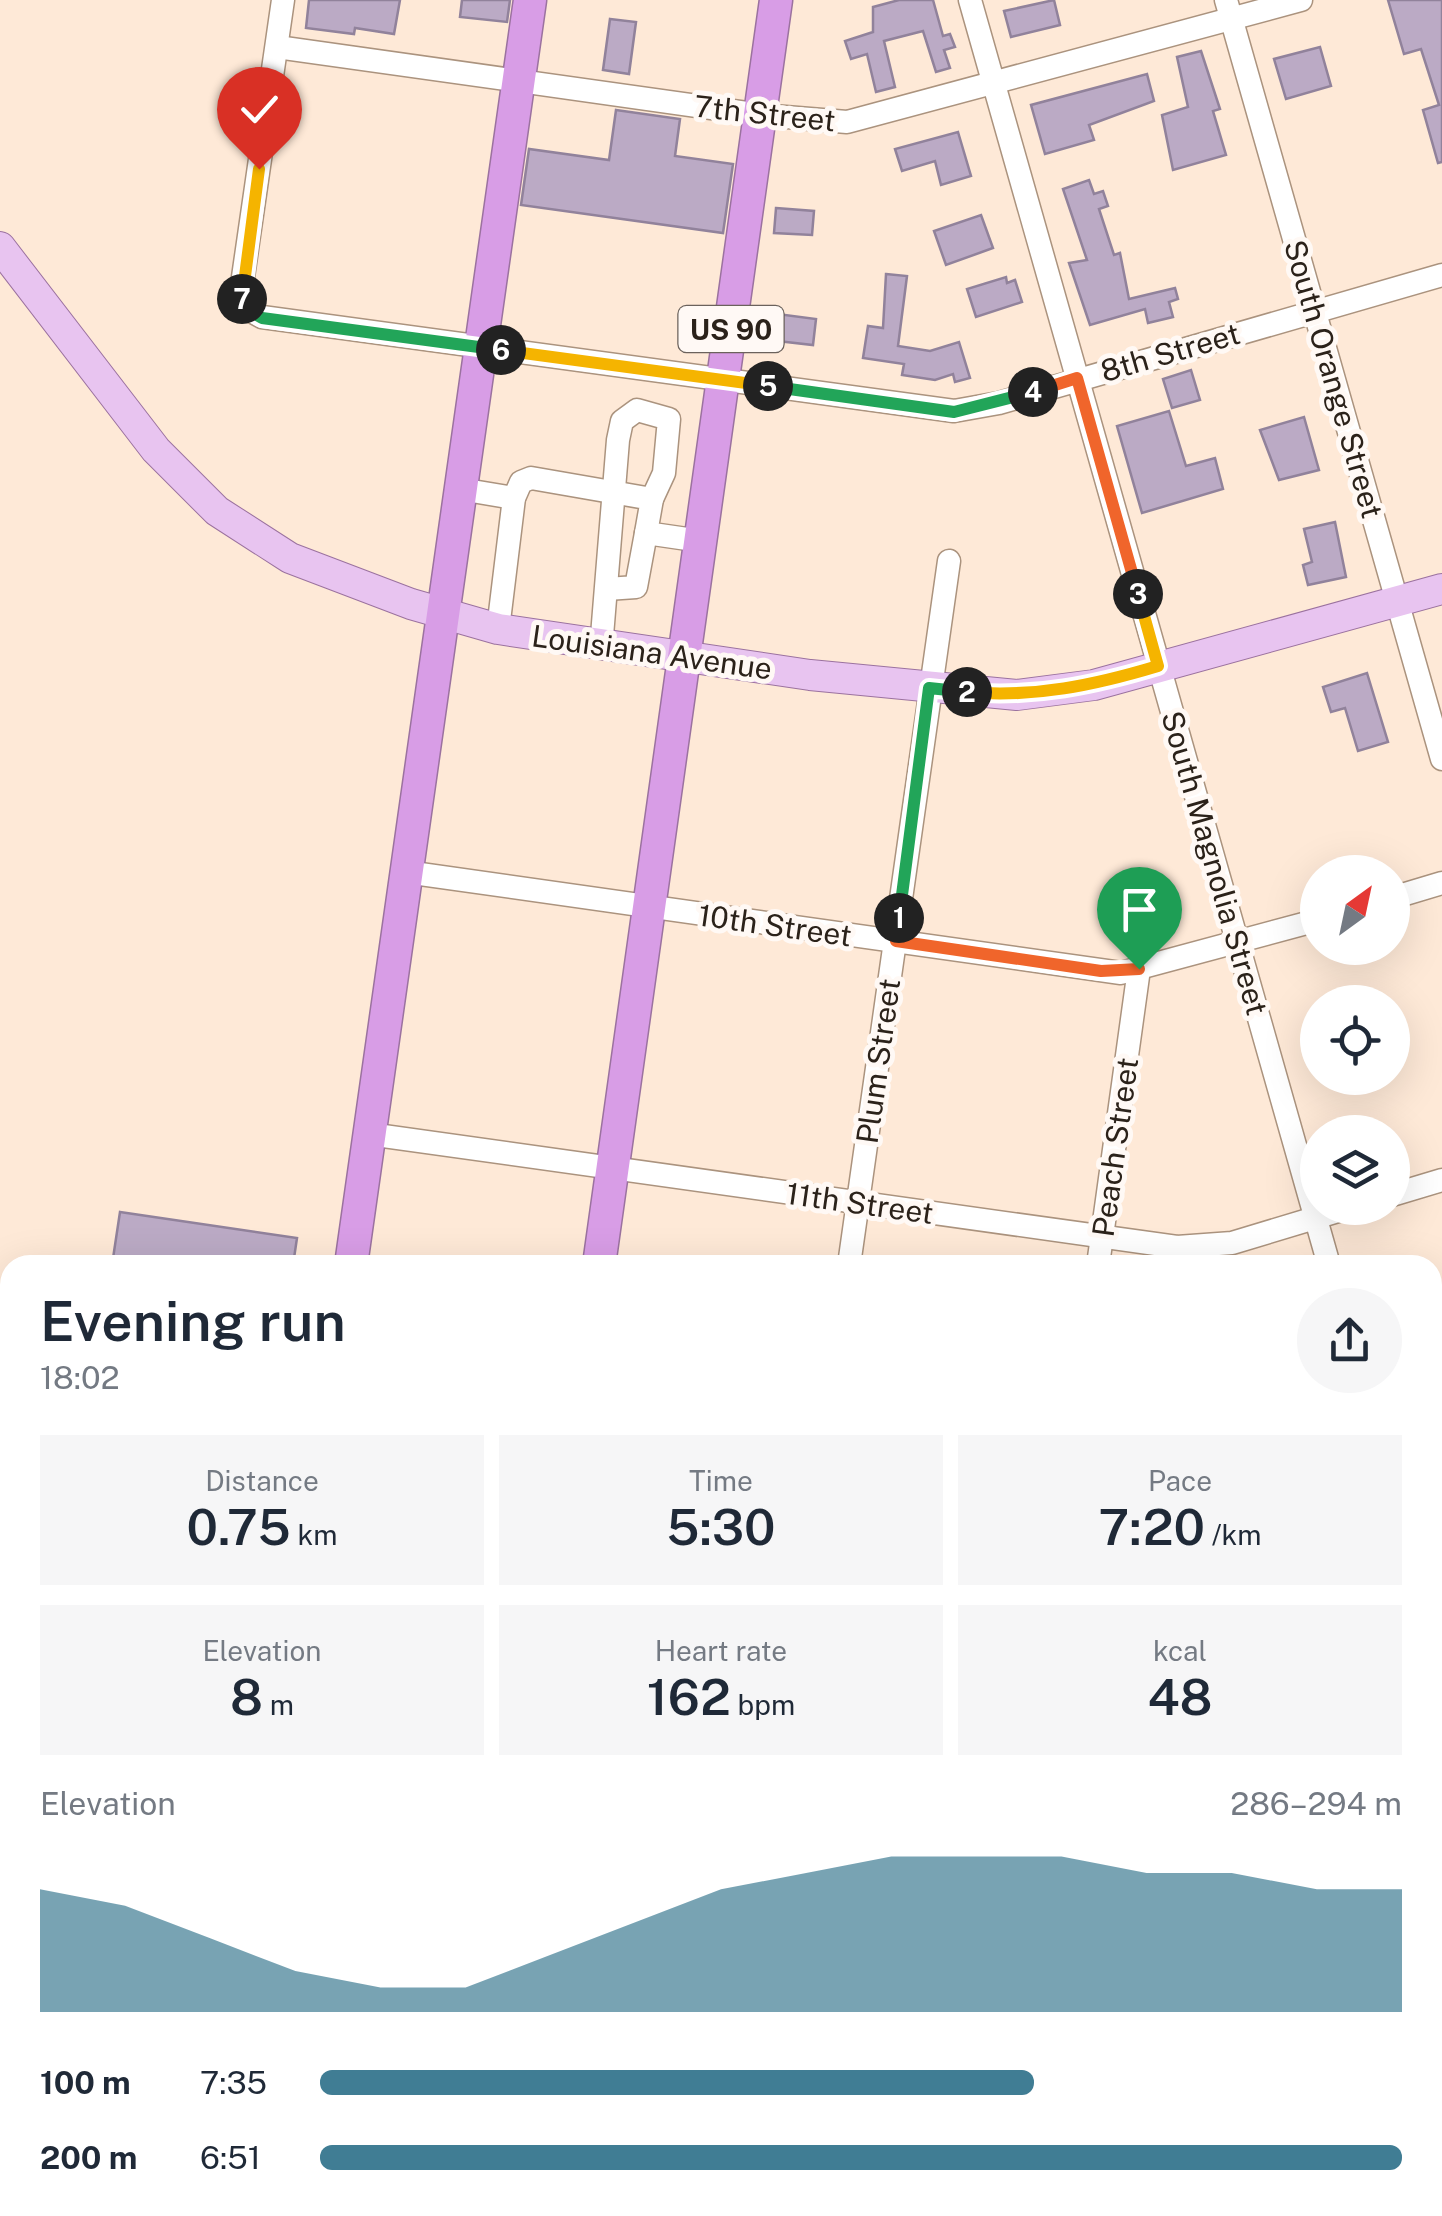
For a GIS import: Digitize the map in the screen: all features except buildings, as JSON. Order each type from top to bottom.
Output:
[{"type":"highway","points":[[352,1255],[530,0]]},
{"type":"highway","name":"US 90","points":[[600,1255],[776,0]]},
{"type":"main road","name":"Louisiana Avenue","points":[[0,246],[156,450],[217,511],[290,558],[444,614],[498,629],[601,648],[993,694],[1051,691],[1158,666],[1442,588]]},
{"type":"street","points":[[276,47],[283,0]]},
{"type":"street","name":"South Magnolia Street","points":[[970,0],[1300,1161]]},
{"type":"street","name":"7th Street","points":[[276,47],[761,115],[860,121],[994,84],[1229,10],[1301,0]]},
{"type":"street","name":"South Orange Street","points":[[1229,10],[1442,759]]},
{"type":"street","name":"8th Street","points":[[276,47],[241,290],[244,307],[262,318],[954,412],[1442,275]]},
{"type":"street","points":[[601,648],[622,421],[637,410],[670,418],[664,472],[652,499],[636,587],[607,590]]},
{"type":"street","points":[[498,629],[514,498],[521,482],[531,478],[652,499]]},
{"type":"street","points":[[460,489],[514,498]]},
{"type":"street","points":[[646,533],[701,541]]},
{"type":"street","name":"Plum Street","points":[[850,1255],[949,561]]},
{"type":"street","name":"10th Street","points":[[406,872],[1101,971],[1139,969],[1300,925]]},
{"type":"street","points":[[1410,893],[1442,883]]},
{"type":"street","name":"Peach Street","points":[[1099,1255],[1139,969]]},
{"type":"street","name":"11th Street","points":[[369,1134],[1102,1238],[1209,1248],[1300,1222]]},
{"type":"street","points":[[1410,1189],[1442,1180]]},
{"type":"street","name":"South Magnolia Street","points":[[1318,1225],[1326,1255]]},
{"type":"route","points":[[259,169],[241,290],[244,307],[262,318],[954,412],[998,403],[1077,378],[1158,666],[1068,690],[993,694],[929,688],[896,941],[1101,971],[1121,973],[1139,969]]}]
